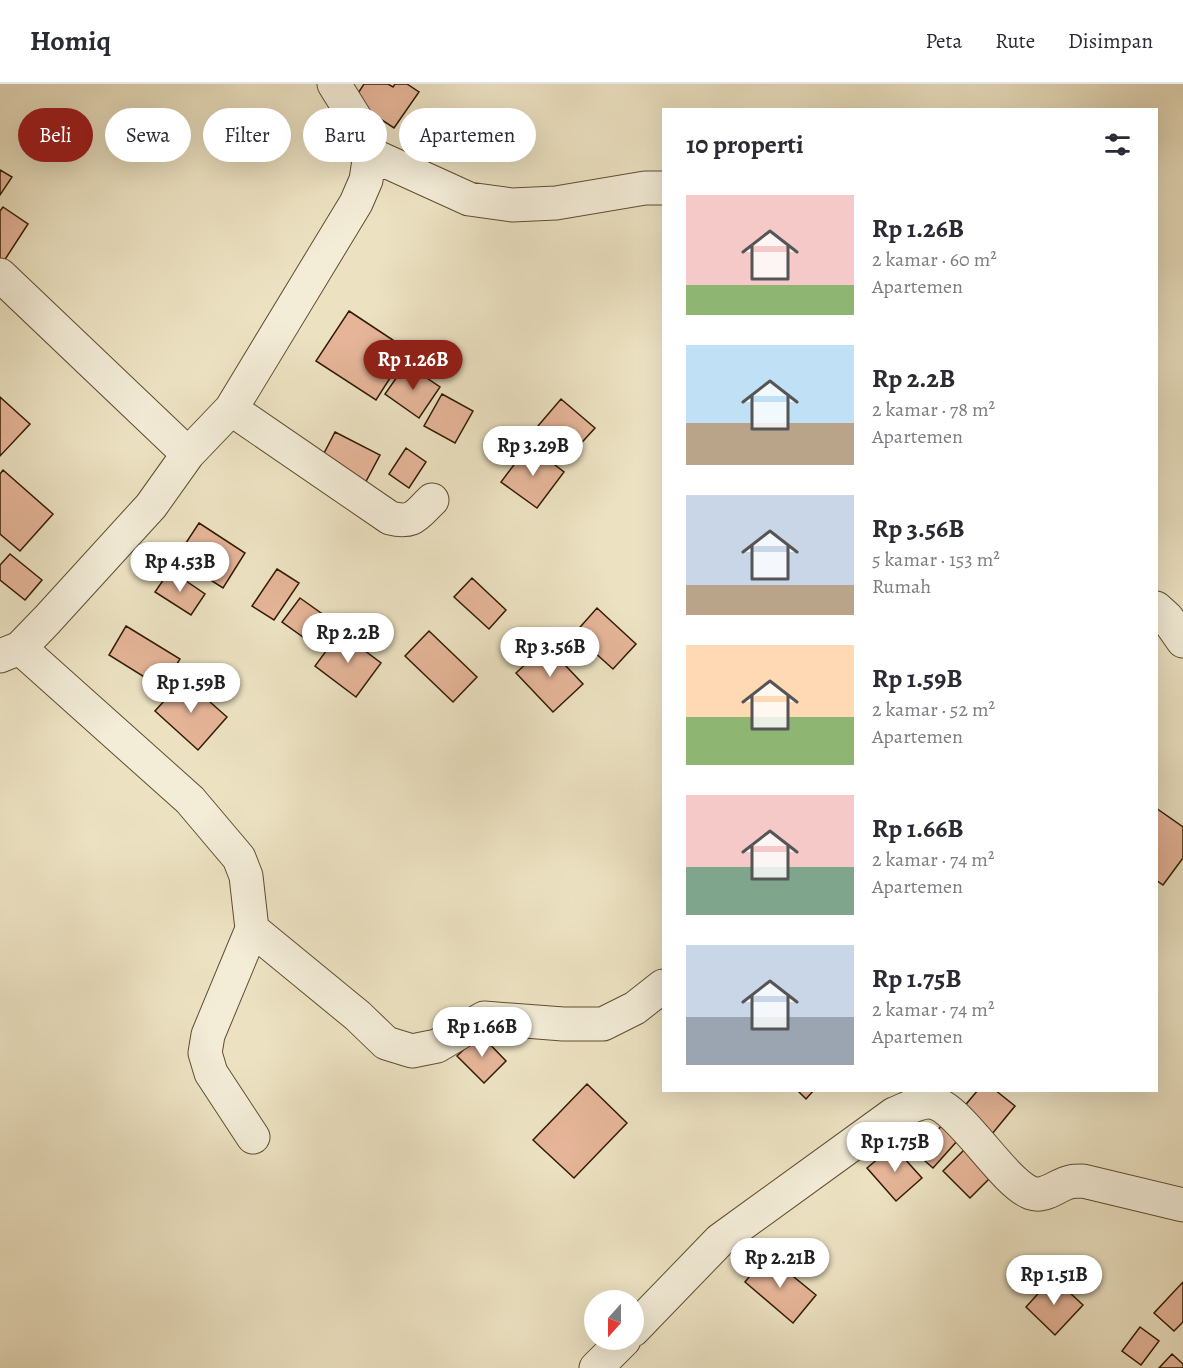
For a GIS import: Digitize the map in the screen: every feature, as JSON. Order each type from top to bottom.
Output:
[{"type":"street","points":[[334,84],[349,108]]},
{"type":"street","points":[[254,1137],[211,1073],[205,1053],[208,1035],[252,929],[246,876],[239,858],[190,800],[10,652],[151,506],[188,454],[231,409],[356,203],[366,180],[369,162]]},
{"type":"street","points":[[387,162],[469,198],[512,205],[556,203],[645,188],[662,188]]},
{"type":"street","points":[[0,275],[188,454]]},
{"type":"street","points":[[231,409],[390,518],[407,521],[413,519],[432,500]]},
{"type":"street","points":[[1158,610],[1167,618],[1183,641]]},
{"type":"street","points":[[252,929],[358,1016],[386,1043],[412,1051],[437,1046],[484,1018],[563,1024],[603,1024],[635,1008],[662,987]]},
{"type":"street","points":[[644,1319],[720,1240],[894,1114],[920,1103],[932,1102],[948,1110],[1015,1182],[1030,1193],[1038,1195],[1071,1181],[1083,1181],[1183,1205]]},
{"type":"street","points":[[596,1368],[614,1350]]},
{"type":"building","points":[[364,84],[388,84],[393,87],[395,84],[407,84],[419,92],[408,108],[399,108],[399,121],[394,128],[387,123],[387,108],[364,108],[353,101]]},
{"type":"building","points":[[0,170],[12,177],[0,195]]},
{"type":"building","points":[[3,207],[28,224],[2,264],[0,263],[0,211]]},
{"type":"building","points":[[349,311],[408,350],[376,400],[316,361]]},
{"type":"building","points":[[406,364],[440,387],[419,418],[385,394]]},
{"type":"building","points":[[442,394],[473,411],[455,443],[424,426]]},
{"type":"building","points":[[0,397],[30,424],[0,456]]},
{"type":"building","points":[[561,399],[595,428],[564,462],[532,433]]},
{"type":"building","points":[[335,432],[380,455],[363,487],[318,465]]},
{"type":"building","points":[[529,445],[564,472],[537,508],[501,482]]},
{"type":"building","points":[[406,448],[426,462],[409,488],[389,474]]},
{"type":"building","points":[[3,470],[53,514],[20,551],[0,534],[0,474]]},
{"type":"building","points":[[199,523],[245,553],[223,588],[176,558]]},
{"type":"building","points":[[10,554],[42,580],[25,600],[0,580],[0,565]]},
{"type":"building","points":[[277,569],[299,583],[274,620],[252,606]]},
{"type":"building","points":[[170,570],[205,594],[191,615],[155,592]]},
{"type":"building","points":[[472,578],[506,610],[489,629],[454,597]]},
{"type":"building","points":[[300,598],[335,623],[317,647],[282,622]]},
{"type":"building","points":[[597,608],[636,644],[613,669],[574,634]]},
{"type":"building","points":[[126,626],[180,659],[162,688],[109,655]]},
{"type":"building","points":[[429,631],[477,677],[453,702],[405,656]]},
{"type":"building","points":[[340,632],[381,663],[356,697],[315,666]]},
{"type":"building","points":[[546,645],[583,684],[553,712],[516,673]]},
{"type":"building","points":[[184,679],[227,717],[198,750],[155,711]]},
{"type":"building","points":[[1158,809],[1183,827],[1183,858],[1163,885],[1158,881]]},
{"type":"building","points":[[480,1034],[506,1061],[484,1083],[457,1056]]},
{"type":"building","points":[[587,1084],[627,1123],[574,1178],[533,1140]]},
{"type":"building","points":[[799,1092],[812,1092],[806,1099]]},
{"type":"building","points":[[976,1092],[998,1092],[1015,1106],[992,1134],[962,1109]]},
{"type":"building","points":[[942,1125],[958,1140],[933,1168],[917,1154]]},
{"type":"building","points":[[893,1146],[922,1178],[896,1201],[867,1168]]},
{"type":"building","points":[[966,1148],[993,1175],[970,1198],[943,1171]]},
{"type":"building","points":[[767,1255],[816,1295],[793,1323],[745,1282]]},
{"type":"building","points":[[1053,1277],[1083,1305],[1055,1335],[1026,1307]]},
{"type":"building","points":[[1183,1282],[1183,1322],[1174,1331],[1154,1313]]},
{"type":"building","points":[[1140,1327],[1159,1341],[1141,1365],[1122,1351]]},
{"type":"building","points":[[1172,1354],[1183,1364],[1183,1368],[1159,1368]]}]
